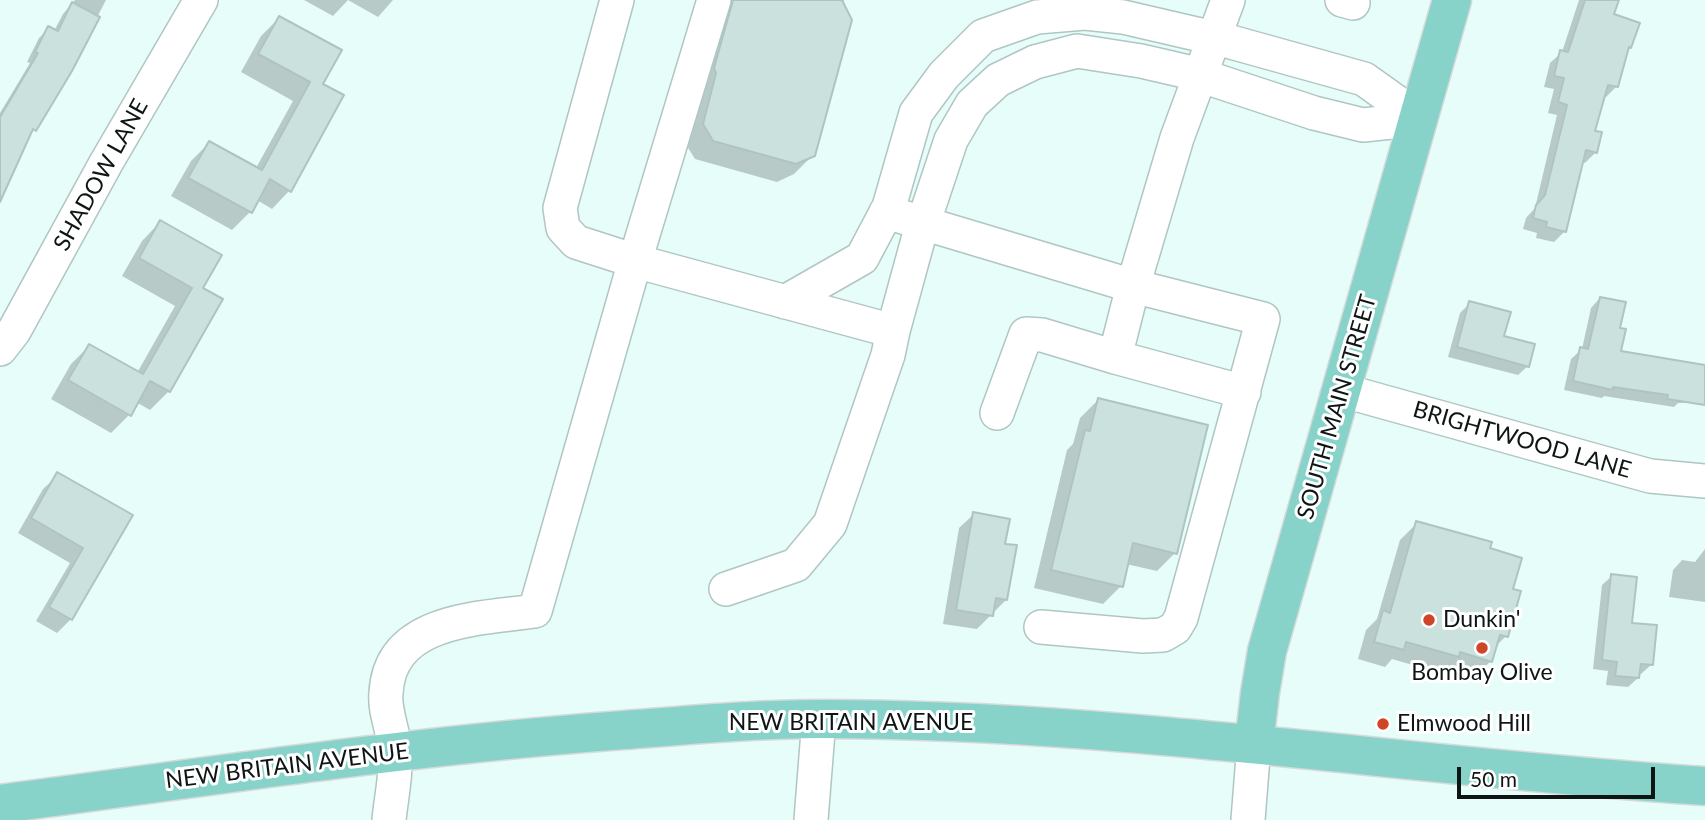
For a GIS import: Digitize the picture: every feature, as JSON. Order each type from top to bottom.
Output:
[{"type":"main road","name":"SOUTH MAIN STREET","points":[[1254,744],[1268,651],[1452,0]]},
{"type":"main road","name":"NEW BRITAIN AVENUE","points":[[0,804],[507,738],[728,722],[818,719],[908,720],[1049,728],[1254,744],[1564,775],[1705,786]]},
{"type":"street","name":"SHADOW LANE","points":[[0,349],[14,331],[106,163],[201,0]]},
{"type":"street","points":[[617,0],[559,208],[563,228],[576,242],[635,261],[893,331]]},
{"type":"street","points":[[389,820],[396,752],[385,694],[398,655],[410,642],[432,630],[455,623],[535,611],[635,261],[714,0]]},
{"type":"street","points":[[1115,358],[1133,286],[1177,138],[1228,0]]},
{"type":"street","points":[[785,302],[862,258],[886,212],[916,114],[944,75],[983,36],[1037,17],[1079,13],[1123,17],[1215,38],[1364,79],[1420,118]]},
{"type":"street","points":[[1077,51],[1079,13]]},
{"type":"street","points":[[726,589],[796,565],[830,524],[870,414],[923,224],[951,140],[972,104],[998,80],[1035,61],[1077,51],[1141,61],[1201,76],[1314,113],[1363,125],[1420,118]]},
{"type":"street","points":[[929,96],[963,120]]},
{"type":"street","points":[[886,212],[1133,286],[1263,319],[1181,618],[1175,628],[1163,635],[1143,636],[1041,627]]},
{"type":"street","points":[[997,413],[1026,334],[1042,335],[1115,358],[1244,392]]},
{"type":"street","name":"BRIGHTWOOD LANE","points":[[1341,390],[1650,476],[1705,481]]},
{"type":"street","points":[[811,820],[818,719]]},
{"type":"street","name":"SOUTH MAIN STREET","points":[[1248,820],[1254,744]]},
{"type":"building","points":[[733,0],[842,0],[852,20],[815,156],[796,164],[713,141],[703,124],[716,73],[714,68]]},
{"type":"building","points":[[1585,0],[1619,0],[1614,14],[1640,23],[1631,48],[1629,47],[1618,87],[1608,85],[1595,131],[1602,132],[1597,153],[1586,150],[1566,232],[1546,227],[1547,222],[1533,218],[1536,205],[1545,195],[1567,105],[1558,102],[1564,78],[1554,76],[1560,50],[1568,52]]},
{"type":"building","points":[[72,2],[100,17],[72,71],[36,131],[33,129],[0,202],[0,117],[38,53],[35,52],[48,26],[58,31]]},
{"type":"building","points":[[279,16],[342,50],[323,84],[344,95],[291,192],[270,179],[252,213],[188,178],[209,141],[262,170],[310,82],[258,54]]},
{"type":"building","points":[[160,220],[222,255],[203,288],[223,299],[170,392],[150,381],[131,416],[68,380],[89,344],[143,374],[192,288],[139,258]]},
{"type":"building","points":[[1600,297],[1626,302],[1620,328],[1626,329],[1621,351],[1705,365],[1705,405],[1667,399],[1668,395],[1613,387],[1613,390],[1573,381],[1580,347],[1588,349]]},
{"type":"building","points":[[1469,301],[1511,312],[1504,336],[1535,344],[1529,367],[1457,347]]},
{"type":"building","points":[[1098,398],[1208,425],[1177,554],[1133,543],[1123,587],[1051,570],[1085,430],[1090,431]]},
{"type":"building","points":[[57,472],[133,515],[72,620],[49,607],[83,548],[31,518]]},
{"type":"building","points":[[973,512],[1010,519],[1005,544],[1017,545],[1007,600],[996,598],[993,616],[956,610]]},
{"type":"building","points":[[1416,521],[1492,542],[1490,548],[1522,558],[1513,589],[1521,591],[1508,637],[1500,635],[1492,662],[1460,652],[1459,657],[1406,642],[1404,650],[1374,642],[1383,610],[1390,613]]},
{"type":"building","points":[[1611,574],[1637,577],[1632,623],[1657,625],[1653,665],[1641,664],[1639,678],[1615,676],[1617,662],[1602,660]]},
{"type":"place","name":"Dunkin'","points":[[1429,620]]},
{"type":"place","name":"Bombay Olive","points":[[1482,648]]},
{"type":"place","name":"Elmwood Hill","points":[[1383,724]]}]
